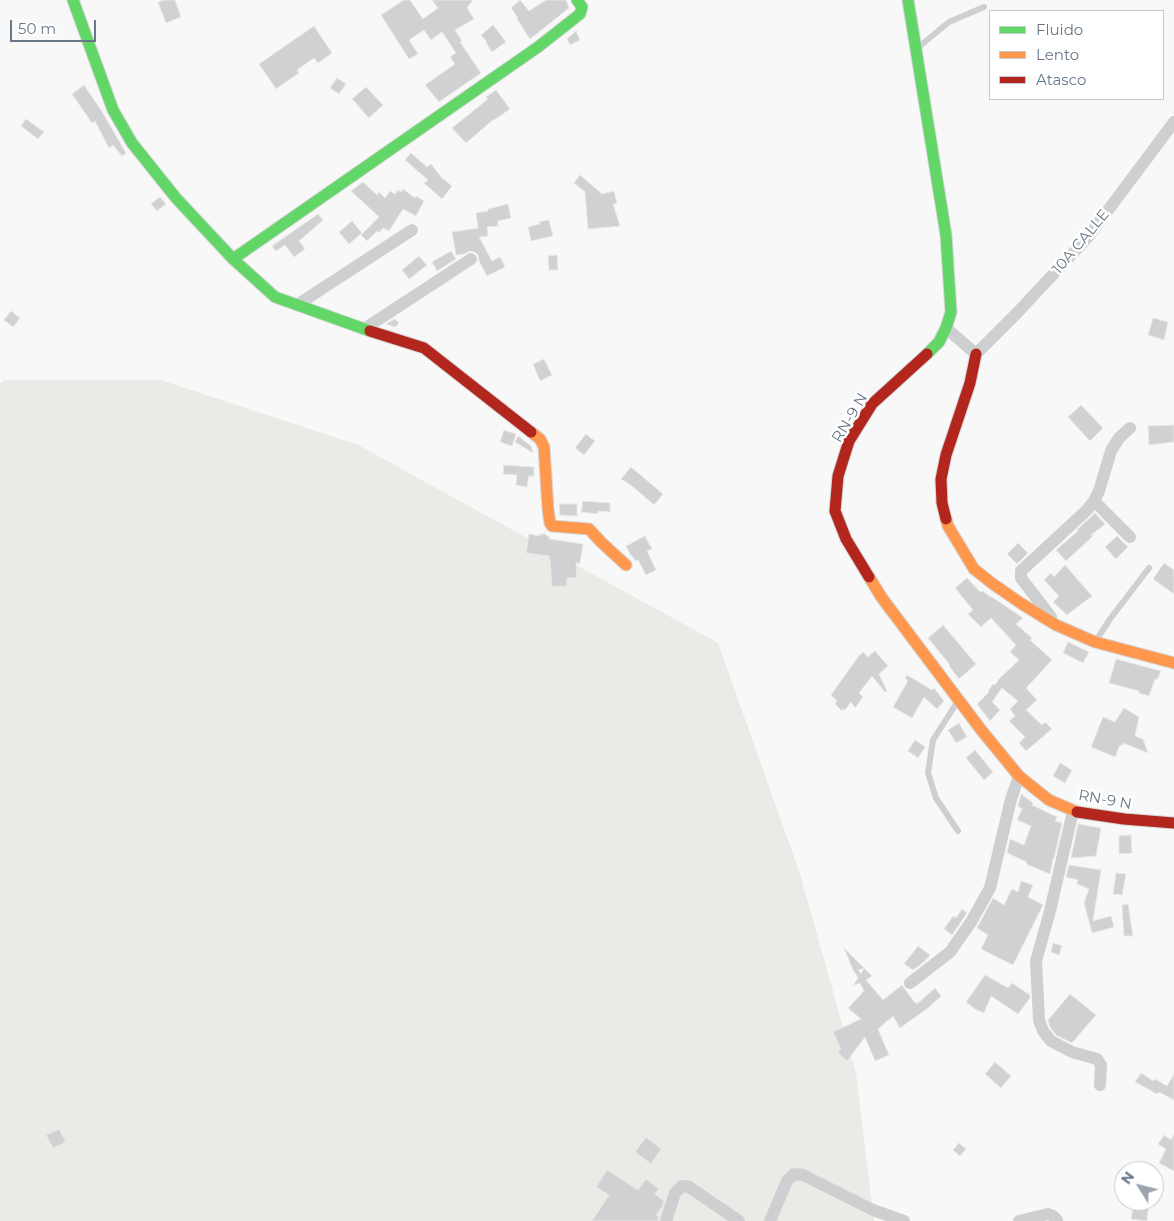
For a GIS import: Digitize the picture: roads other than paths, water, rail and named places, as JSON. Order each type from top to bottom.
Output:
[{"type":"street","points":[[73,0],[113,110],[132,143],[176,198],[233,260],[275,297],[424,348],[431,353],[540,439],[544,447],[548,509],[552,526],[589,529],[626,565]]},
{"type":"street","points":[[233,260],[538,47],[580,14],[582,7],[577,0]]},
{"type":"street","name":"RN-9 N","points":[[908,0],[946,235],[952,312],[939,342],[872,404],[849,442],[838,476],[835,511],[846,539],[882,598],[982,731],[1019,776],[1049,800],[1073,811],[1124,820],[1174,823]]},
{"type":"street","name":"10A CALLE","points":[[976,354],[1017,314],[1088,237],[1174,122]]},
{"type":"street","points":[[297,305],[412,230]]},
{"type":"street","points":[[364,329],[471,259]]},
{"type":"street","points":[[946,328],[976,354],[970,383],[946,455],[941,478],[942,503],[948,526],[974,569],[992,584],[1056,625],[1095,642],[1174,664]]},
{"type":"street","points":[[1056,625],[1021,578],[1021,572],[1086,511],[1094,501],[1099,491],[1111,451],[1119,438],[1130,428]]},
{"type":"street","points":[[1094,501],[1130,537]]},
{"type":"street","points":[[910,984],[950,952],[971,922],[990,888],[1011,799],[1019,776]]},
{"type":"street","points":[[1073,811],[1050,911],[1036,961],[1039,1020],[1043,1031],[1051,1041],[1072,1052],[1097,1059],[1101,1065],[1100,1085]]},
{"type":"street","points":[[770,1221],[787,1181],[794,1174],[803,1176],[872,1210],[904,1221]]},
{"type":"street","points":[[666,1221],[675,1193],[682,1186],[690,1187],[739,1221]]},
{"type":"street","points":[[1019,1221],[1048,1214],[1057,1221]]},
{"type":"lane","points":[[916,49],[950,22],[984,7]]},
{"type":"lane","points":[[1095,642],[1110,619],[1150,568]]},
{"type":"lane","points":[[958,831],[936,798],[928,773],[932,740],[959,699]]}]
